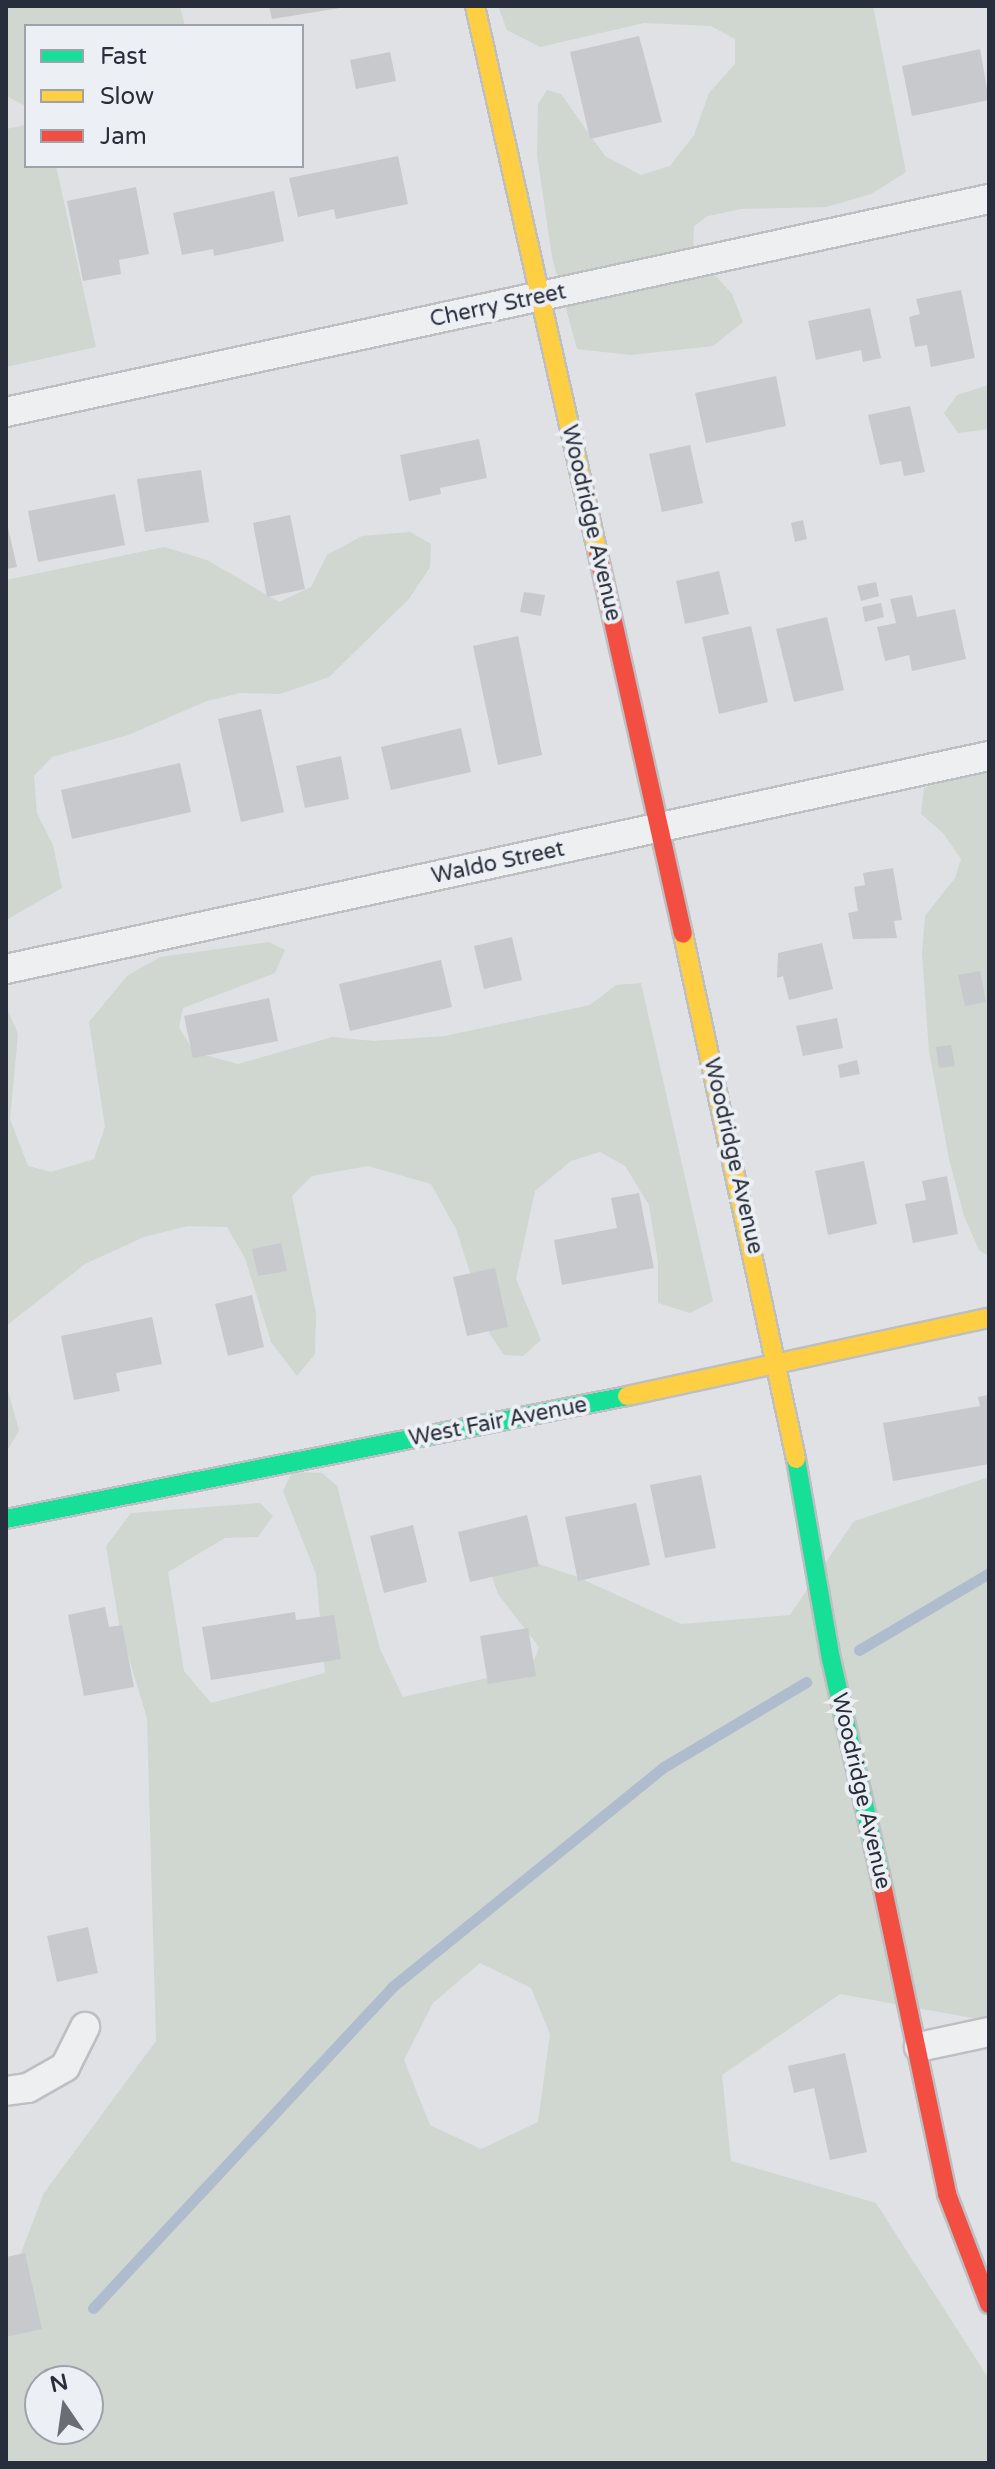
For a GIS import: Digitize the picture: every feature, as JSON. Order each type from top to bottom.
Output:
[{"type":"street","name":"Woodridge Avenue","points":[[475,6],[780,1366],[831,1659],[919,2047],[947,2194],[989,2304]]},
{"type":"street","name":"Cherry Street","points":[[6,412],[989,199]]},
{"type":"street","name":"Waldo Street","points":[[6,969],[989,756]]},
{"type":"street","name":"West Fair Avenue","points":[[6,1519],[780,1366],[989,1318]]},
{"type":"street","points":[[6,2091],[28,2088],[65,2067],[85,2027]]},
{"type":"street","points":[[919,2047],[989,2032]]},
{"type":"shaded area","points":[[6,6],[180,6],[184,24],[24,24],[24,105],[6,96]]},
{"type":"shaded area","points":[[498,6],[873,6],[906,172],[871,194],[826,207],[741,209],[708,216],[694,226],[693,251],[732,294],[743,322],[713,346],[631,355],[577,349],[552,257],[537,155],[538,104],[547,90],[561,94],[605,156],[641,175],[670,166],[694,135],[709,93],[735,64],[735,39],[711,26],[644,23],[540,47],[507,30]]},
{"type":"shaded area","points":[[24,125],[24,168],[56,168],[96,347],[6,367],[6,129]]},
{"type":"shaded area","points":[[989,385],[989,429],[958,433],[944,413],[957,395]]},
{"type":"shaded area","points":[[410,532],[431,544],[430,567],[409,599],[329,677],[280,694],[240,693],[207,701],[128,735],[52,757],[34,776],[37,813],[53,845],[62,888],[6,920],[6,580],[164,547],[207,560],[279,602],[311,587],[327,555],[362,536]]},
{"type":"shaded area","points":[[989,767],[989,1256],[979,1250],[964,1216],[949,1159],[929,1051],[922,953],[925,916],[955,878],[961,859],[943,833],[921,814],[924,788]]},
{"type":"shaded area","points":[[269,942],[285,950],[275,973],[183,1008],[179,1027],[194,1052],[238,1064],[332,1037],[374,1041],[445,1036],[590,1005],[616,985],[641,983],[713,1301],[690,1313],[658,1303],[658,1262],[649,1205],[625,1166],[600,1152],[571,1161],[535,1191],[516,1279],[541,1340],[523,1356],[504,1355],[490,1334],[456,1229],[431,1184],[368,1166],[312,1176],[292,1196],[316,1313],[315,1354],[297,1376],[271,1342],[245,1258],[227,1227],[188,1226],[144,1237],[85,1264],[6,1326],[6,1006],[18,1034],[10,1119],[28,1166],[51,1172],[94,1159],[105,1127],[89,1022],[127,976],[160,957]]},
{"type":"shaded area","points":[[6,1384],[19,1430],[6,1453]]},
{"type":"shaded area","points":[[292,1472],[322,1473],[337,1486],[380,1649],[403,1697],[531,1668],[539,1647],[498,1594],[492,1577],[515,1564],[539,1564],[575,1576],[681,1624],[790,1615],[854,1521],[989,1477],[989,2021],[840,1994],[722,2075],[731,2161],[876,2203],[989,2379],[989,2463],[6,2463],[6,2292],[44,2193],[156,2041],[147,1718],[120,1629],[106,1546],[131,1513],[260,1503],[273,1516],[258,1537],[225,1538],[168,1572],[184,1671],[211,1703],[325,1673],[316,1574],[283,1491]],"holes":[[[480,1963],[531,1988],[550,2034],[538,2122],[481,2149],[430,2125],[404,2060],[433,2003]]]},
{"type":"building","points":[[269,6],[340,6],[340,8],[272,19]]},
{"type":"building","points":[[639,36],[662,122],[590,139],[570,52]]},
{"type":"building","points":[[980,49],[989,100],[912,116],[902,66]]},
{"type":"building","points":[[390,52],[396,81],[356,89],[350,60]]},
{"type":"building","points":[[398,156],[408,204],[336,219],[334,209],[298,217],[289,178]]},
{"type":"building","points":[[136,187],[149,254],[119,260],[121,274],[83,281],[67,201]]},
{"type":"building","points":[[274,191],[284,241],[214,256],[213,249],[182,255],[173,213]]},
{"type":"building","points":[[961,290],[975,358],[931,367],[927,345],[915,347],[909,317],[920,314],[916,299]]},
{"type":"building","points":[[870,308],[881,358],[863,362],[861,350],[816,360],[808,321]]},
{"type":"building","points":[[776,376],[786,426],[706,443],[695,393]]},
{"type":"building","points":[[910,406],[925,472],[904,476],[901,461],[880,465],[868,415]]},
{"type":"building","points":[[479,439],[487,478],[440,488],[441,494],[409,501],[400,455]]},
{"type":"building","points":[[690,445],[703,503],[662,512],[649,454]]},
{"type":"building","points":[[201,470],[209,522],[145,532],[137,479]]},
{"type":"building","points":[[115,494],[125,545],[38,562],[28,511]]},
{"type":"building","points":[[290,515],[305,589],[267,597],[253,523]]},
{"type":"building","points":[[6,519],[17,567],[6,569]]},
{"type":"building","points":[[803,520],[807,539],[795,542],[791,523]]},
{"type":"building","points":[[719,571],[729,614],[685,624],[676,581]]},
{"type":"building","points":[[876,582],[879,596],[861,601],[857,586]]},
{"type":"building","points":[[524,592],[545,595],[541,616],[520,612]]},
{"type":"building","points":[[912,595],[917,617],[955,609],[966,659],[912,671],[909,655],[885,661],[877,627],[896,623],[890,599]]},
{"type":"building","points":[[881,603],[884,617],[865,622],[862,607]]},
{"type":"building","points":[[827,617],[844,690],[794,702],[776,629]]},
{"type":"building","points":[[751,626],[768,702],[719,714],[702,637]]},
{"type":"building","points":[[518,636],[542,755],[498,765],[473,646]]},
{"type":"building","points":[[261,709],[284,812],[241,822],[218,719]]},
{"type":"building","points":[[461,728],[471,772],[391,790],[381,747]]},
{"type":"building","points":[[341,756],[349,799],[305,808],[296,766]]},
{"type":"building","points":[[180,763],[191,812],[72,839],[61,790]]},
{"type":"building","points":[[893,868],[902,920],[894,921],[897,938],[853,939],[848,913],[858,911],[854,887],[865,885],[863,873]]},
{"type":"building","points":[[512,937],[522,980],[484,989],[474,946]]},
{"type":"building","points":[[822,943],[833,989],[789,1000],[783,976],[777,978],[778,953]]},
{"type":"building","points":[[441,960],[452,1007],[350,1031],[339,984]]},
{"type":"building","points":[[980,971],[986,1002],[965,1006],[958,975]]},
{"type":"building","points":[[269,998],[278,1041],[193,1058],[184,1016]]},
{"type":"building","points":[[837,1018],[843,1048],[803,1056],[796,1026]]},
{"type":"building","points":[[951,1045],[955,1066],[939,1068],[936,1047]]},
{"type":"building","points":[[857,1060],[860,1074],[840,1078],[838,1065]]},
{"type":"building","points":[[864,1161],[877,1224],[828,1235],[815,1171]]},
{"type":"building","points":[[947,1176],[958,1234],[913,1243],[905,1204],[926,1200],[922,1181]]},
{"type":"building","points":[[639,1193],[654,1268],[562,1285],[554,1240],[617,1228],[611,1198]]},
{"type":"building","points":[[281,1243],[287,1271],[258,1276],[252,1249]]},
{"type":"building","points":[[495,1268],[508,1327],[467,1336],[453,1277]]},
{"type":"building","points":[[252,1295],[264,1347],[228,1356],[215,1304]]},
{"type":"building","points":[[152,1317],[162,1364],[116,1373],[120,1391],[74,1400],[61,1336]]},
{"type":"building","points":[[989,1395],[989,1464],[893,1481],[883,1423],[980,1406],[978,1397]]},
{"type":"building","points":[[701,1475],[716,1548],[665,1558],[650,1485]]},
{"type":"building","points":[[636,1503],[650,1565],[578,1581],[565,1517]]},
{"type":"building","points":[[527,1515],[539,1566],[470,1582],[458,1532]]},
{"type":"building","points":[[413,1525],[427,1582],[384,1593],[370,1536]]},
{"type":"building","points":[[105,1607],[109,1627],[122,1625],[134,1687],[84,1696],[68,1615]]},
{"type":"building","points":[[295,1612],[296,1620],[334,1615],[341,1659],[211,1680],[202,1627]]},
{"type":"building","points":[[528,1628],[536,1676],[488,1684],[480,1636]]},
{"type":"building","points":[[88,1927],[98,1973],[57,1982],[47,1936]]},
{"type":"building","points":[[845,2053],[867,2152],[830,2160],[814,2088],[794,2093],[788,2066]]},
{"type":"building","points":[[25,2253],[42,2329],[6,2337],[6,2257]]},
{"type":"waterway","points":[[859,1650],[989,1573]]},
{"type":"waterway","points":[[93,2308],[392,1987],[662,1768],[806,1682]]},
{"type":"traffic: fast","points":[[6,1519],[627,1396]]},
{"type":"traffic: fast","points":[[796,1459],[831,1659],[880,1875]]},
{"type":"traffic: slow","points":[[475,6],[598,554]]},
{"type":"traffic: slow","points":[[683,934],[796,1459]]},
{"type":"traffic: slow","points":[[627,1396],[989,1318]]},
{"type":"traffic: jam","points":[[598,554],[683,934]]},
{"type":"traffic: jam","points":[[880,1875],[947,2194],[989,2304]]}]
